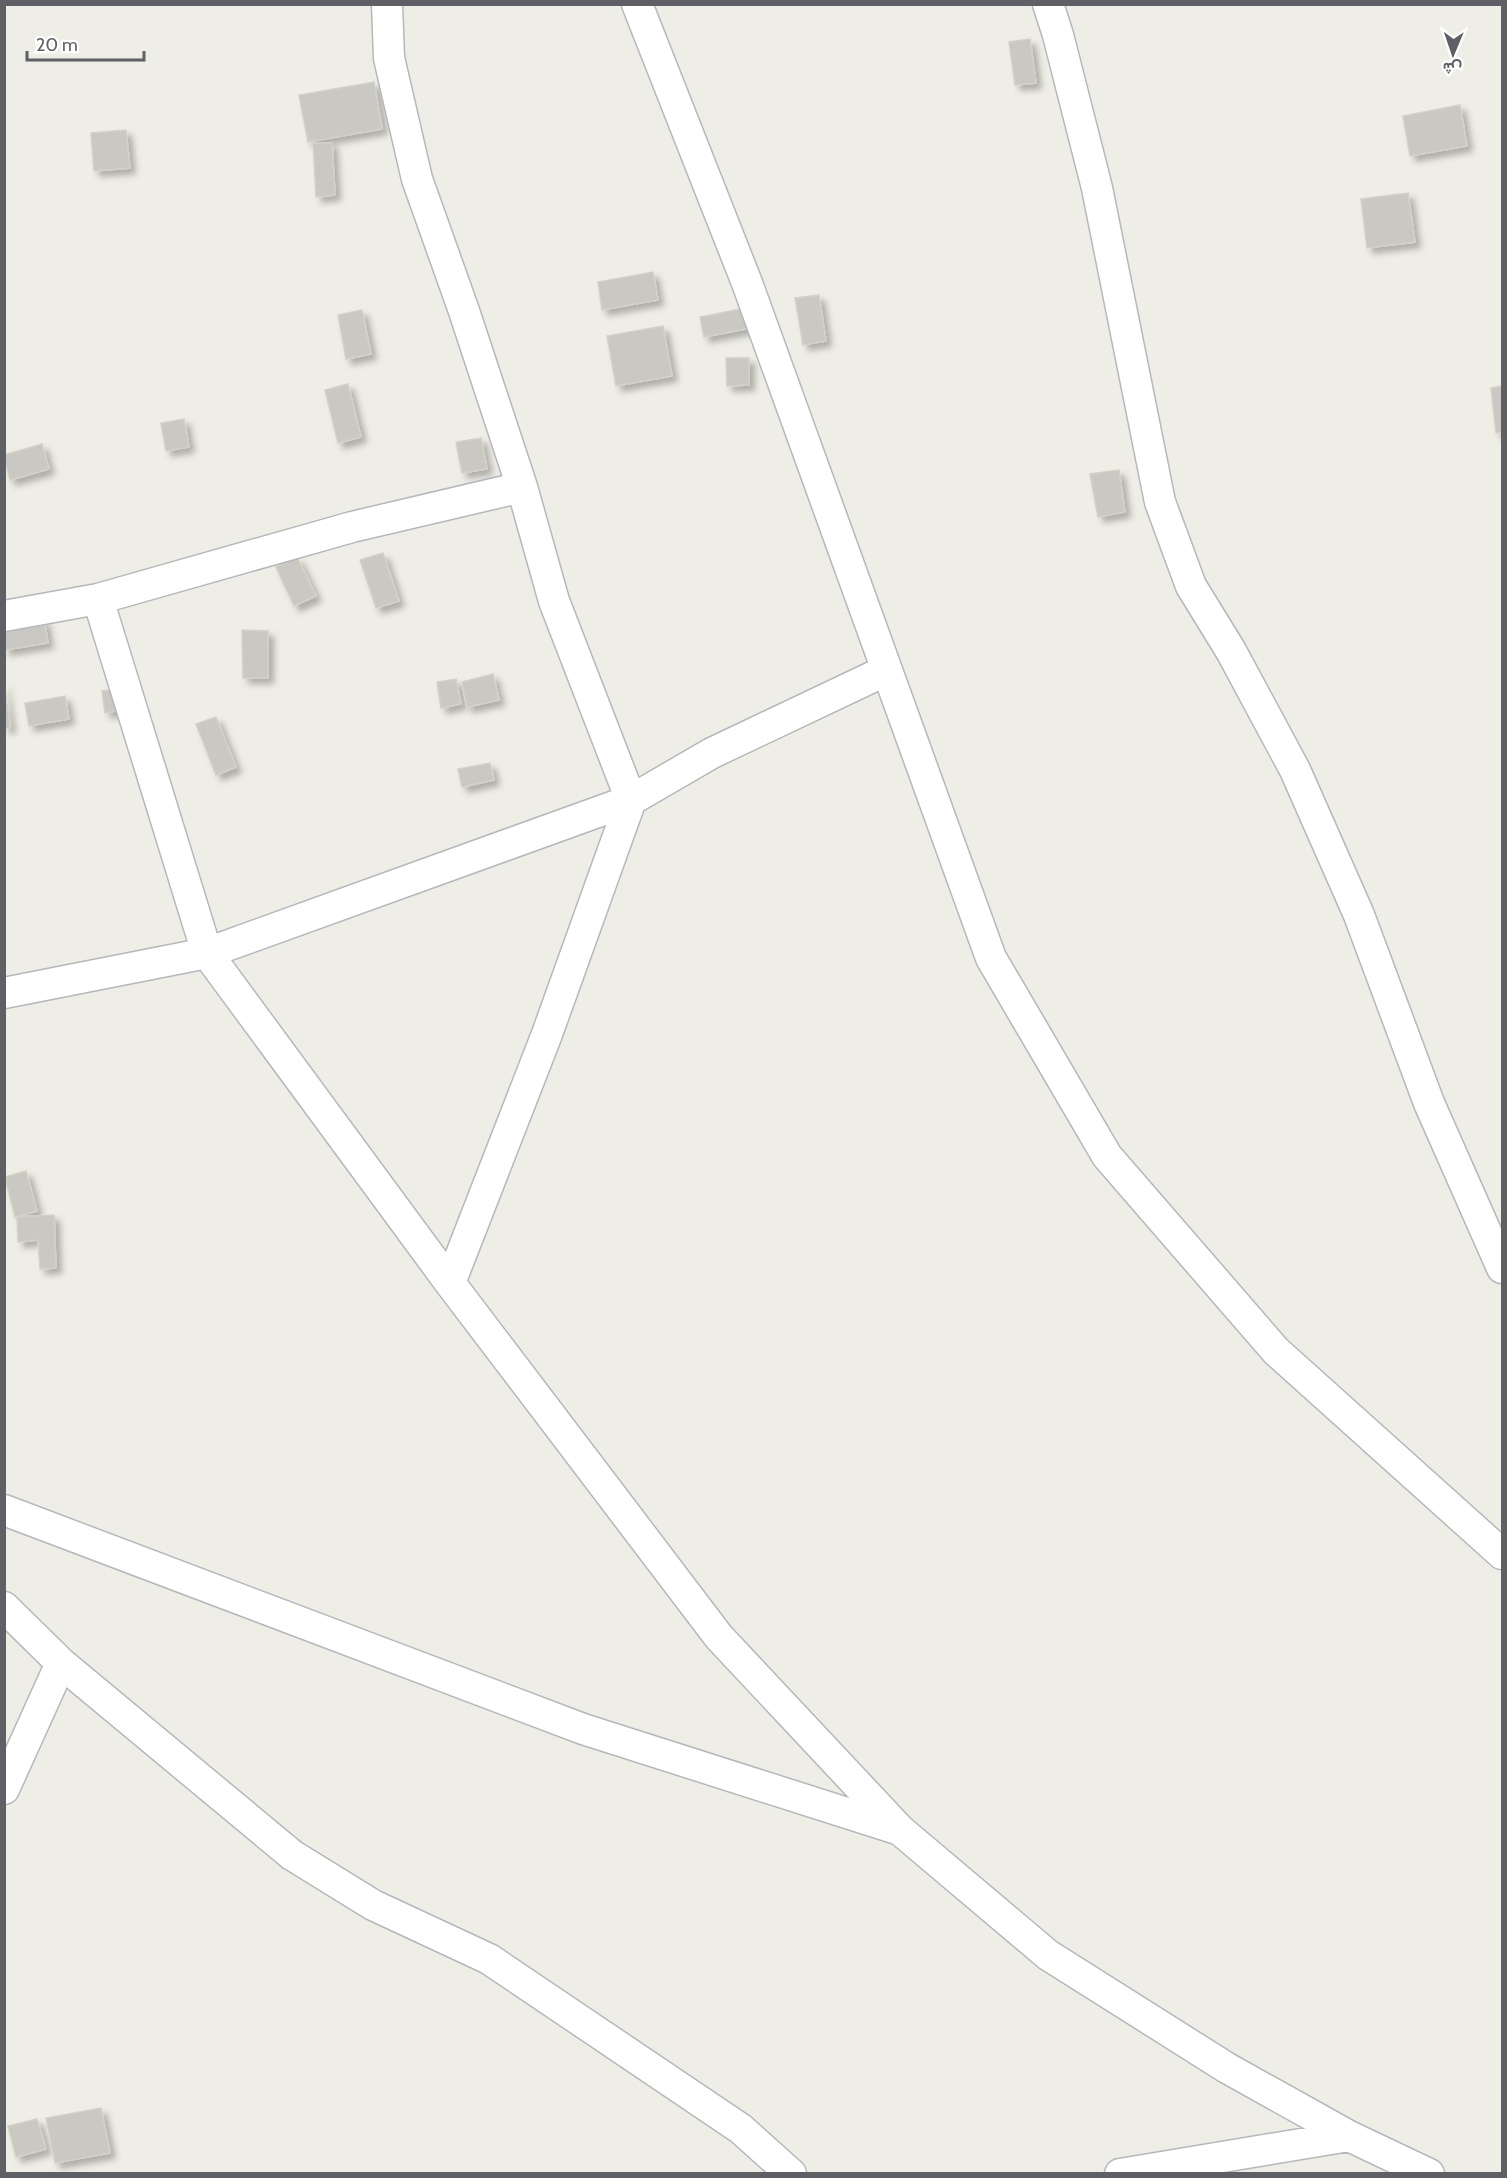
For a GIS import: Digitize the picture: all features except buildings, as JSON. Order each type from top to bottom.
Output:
[{"type":"street","points":[[387,4],[389,58],[417,179],[464,311],[522,487],[554,601],[631,800],[547,1034],[450,1283]]},
{"type":"street","points":[[637,4],[747,283],[991,958],[1107,1156],[1276,1351],[1503,1554]]},
{"type":"street","points":[[1048,4],[1058,34],[1097,188],[1160,502],[1191,586],[1232,651],[1295,770],[1359,915],[1429,1103],[1503,1268]]},
{"type":"street","points":[[4,616],[98,599],[352,527],[522,487]]},
{"type":"street","points":[[98,599],[207,953],[450,1283],[719,1637],[900,1830],[1048,1955],[1227,2068],[1349,2136],[1429,2174]]},
{"type":"street","points":[[4,993],[207,953],[631,800],[712,753],[887,670]]},
{"type":"street","points":[[4,1510],[584,1729],[900,1830]]},
{"type":"street","points":[[4,1607],[61,1663],[292,1855],[373,1905],[489,1959],[741,2129],[791,2174]]},
{"type":"street","points":[[4,1789],[61,1663]]},
{"type":"street","points":[[1120,2174],[1349,2136]]}]
